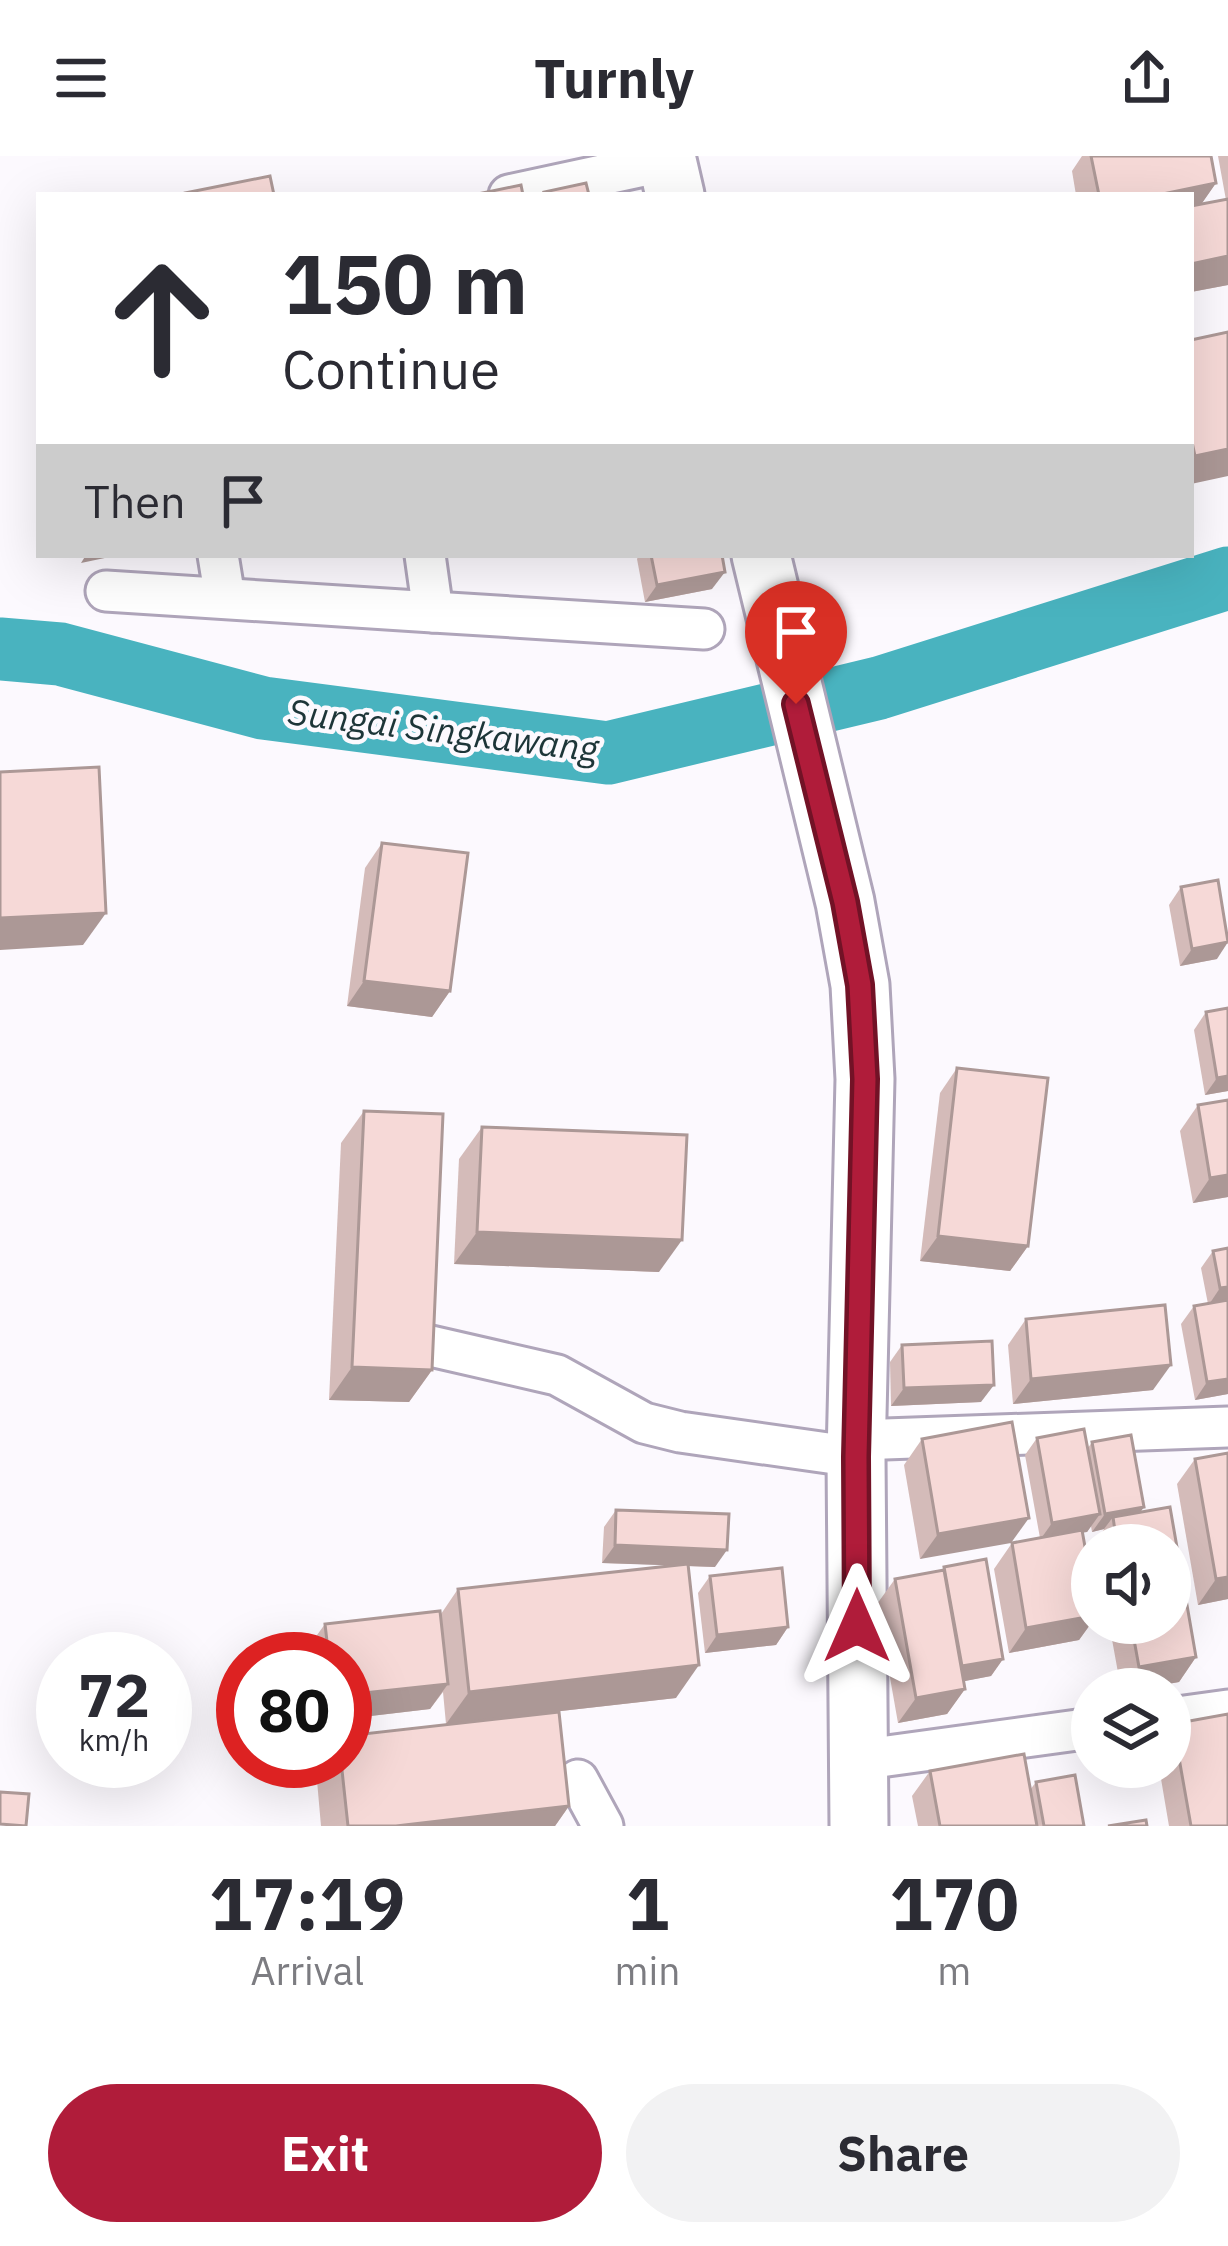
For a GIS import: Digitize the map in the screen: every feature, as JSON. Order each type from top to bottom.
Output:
[{"type":"highway","points":[[761,558],[845,902],[860,985],[865,1079],[856,1449],[859,1826]]},
{"type":"street","points":[[528,192],[669,171]]},
{"type":"street","points":[[218,558],[225,598]]},
{"type":"street","points":[[425,558],[433,612]]},
{"type":"street","points":[[106,591],[704,629]]},
{"type":"street","points":[[422,1344],[557,1375],[644,1423],[680,1432],[856,1449],[1228,1427]]},
{"type":"street","points":[[1191,1715],[1228,1710]]},
{"type":"street","points":[[858,1760],[1071,1732]]},
{"type":"street","points":[[578,1780],[603,1826]]},
{"type":"building","points":[[1091,156],[1211,156],[1216,183],[1172,192],[1098,192]]},
{"type":"building","points":[[270,176],[273,192],[190,192]]},
{"type":"building","points":[[586,183],[588,192],[544,192]]},
{"type":"building","points":[[521,185],[522,192],[487,192]]},
{"type":"building","points":[[1228,199],[1228,256],[1194,263],[1194,205]]},
{"type":"building","points":[[1228,332],[1228,449],[1195,456],[1194,451],[1194,339]]},
{"type":"building","points":[[652,558],[723,558],[725,572],[657,585]]},
{"type":"building","points":[[99,767],[106,913],[0,918],[0,772]]},
{"type":"building","points":[[382,843],[468,853],[450,991],[364,981]]},
{"type":"building","points":[[1218,880],[1228,942],[1192,949],[1181,887]]},
{"type":"building","points":[[1228,1008],[1228,1076],[1217,1078],[1206,1012]]},
{"type":"building","points":[[957,1068],[1048,1078],[1028,1246],[938,1236]]},
{"type":"building","points":[[1228,1100],[1228,1175],[1210,1178],[1198,1105]]},
{"type":"building","points":[[364,1111],[443,1114],[432,1370],[352,1367]]},
{"type":"building","points":[[482,1127],[687,1135],[682,1240],[477,1232]]},
{"type":"building","points":[[1228,1248],[1228,1287],[1220,1288],[1213,1251]]},
{"type":"building","points":[[1228,1300],[1228,1379],[1207,1382],[1194,1306]]},
{"type":"building","points":[[1165,1305],[1171,1365],[1031,1379],[1026,1319]]},
{"type":"building","points":[[992,1341],[994,1385],[904,1388],[902,1345]]},
{"type":"building","points":[[1012,1422],[1029,1518],[938,1534],[922,1439]]},
{"type":"building","points":[[1084,1429],[1100,1514],[1052,1523],[1037,1438]]},
{"type":"building","points":[[1131,1435],[1144,1507],[1105,1514],[1092,1442]]},
{"type":"building","points":[[1228,1453],[1228,1577],[1216,1579],[1195,1459]]},
{"type":"building","points":[[1170,1507],[1173,1524],[1114,1524],[1113,1517]]},
{"type":"building","points":[[616,1510],[729,1514],[727,1550],[615,1545]]},
{"type":"building","points":[[1071,1532],[1071,1620],[1026,1628],[1012,1543]]},
{"type":"building","points":[[986,1559],[1003,1659],[962,1666],[944,1567]]},
{"type":"building","points":[[688,1564],[699,1665],[469,1692],[458,1589]]},
{"type":"building","points":[[782,1568],[788,1627],[717,1635],[710,1576]]},
{"type":"building","points":[[944,1570],[965,1689],[916,1698],[895,1579]]},
{"type":"building","points":[[440,1611],[448,1684],[372,1692],[372,1632],[326,1632],[325,1624]]},
{"type":"building","points":[[1191,1628],[1196,1657],[1139,1667],[1135,1644],[1191,1644]]},
{"type":"building","points":[[559,1712],[569,1806],[396,1826],[348,1826],[344,1788],[372,1788],[372,1733]]},
{"type":"building","points":[[1228,1714],[1228,1826],[1191,1826],[1184,1788],[1191,1788],[1191,1721]]},
{"type":"building","points":[[1024,1754],[1037,1826],[940,1826],[930,1771]]},
{"type":"building","points":[[1071,1776],[1084,1826],[1044,1826],[1036,1782]]},
{"type":"building","points":[[0,1792],[29,1794],[26,1826],[0,1824]]},
{"type":"building","points":[[1146,1820],[1147,1826],[1108,1826]]},
{"type":"waterway","name":"Sungai Singkawang","points":[[0,649],[60,654],[263,708],[608,753],[879,688],[1228,578]]},
{"type":"route","points":[[796,704],[845,902],[860,985],[865,1079],[857,1626]]}]
